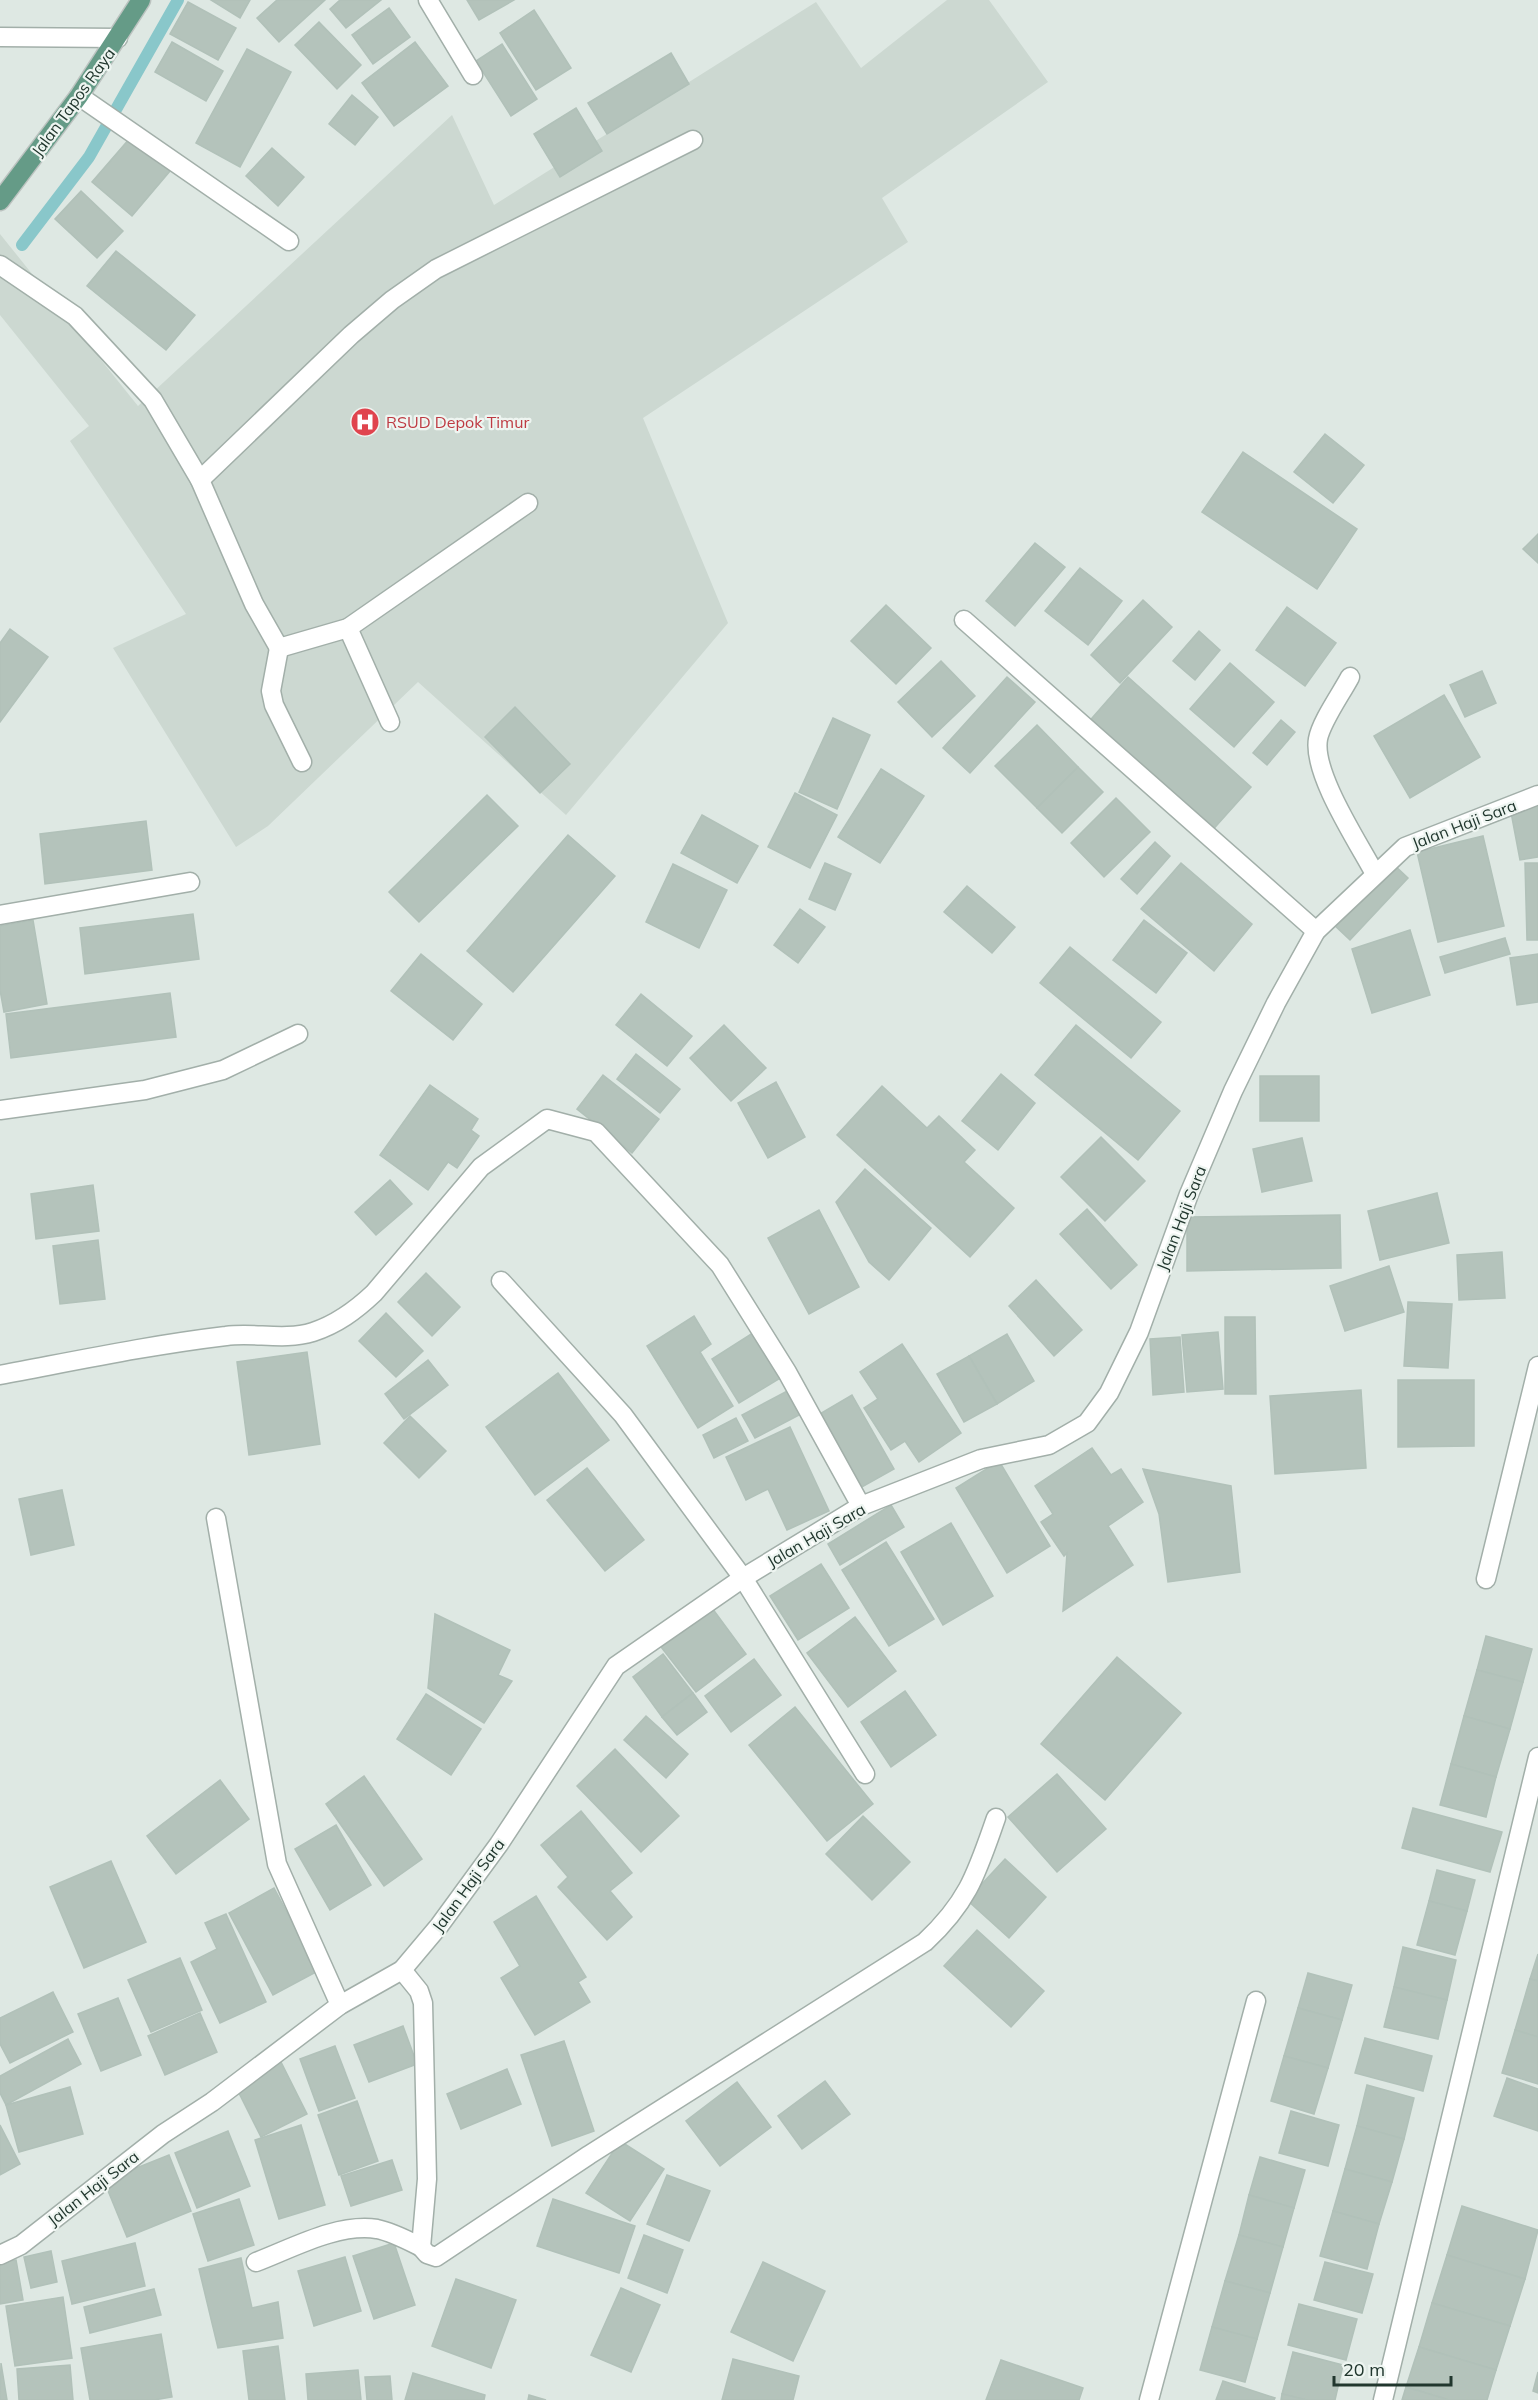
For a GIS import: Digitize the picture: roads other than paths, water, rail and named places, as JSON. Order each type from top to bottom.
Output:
[{"type":"main road","name":"Jalan Tapos Raya","points":[[0,201],[79,96],[141,0]]},
{"type":"street","points":[[428,0],[473,75]]},
{"type":"street","points":[[0,37],[118,38]]},
{"type":"street","points":[[79,96],[289,241]]},
{"type":"street","points":[[200,480],[351,335],[392,300],[436,269],[693,140]]},
{"type":"street","points":[[0,265],[75,316],[153,400],[200,480],[254,604],[279,648],[271,691],[274,705],[302,762]]},
{"type":"street","points":[[279,648],[348,628],[528,503]]},
{"type":"street","points":[[964,620],[1316,931]]},
{"type":"street","points":[[348,628],[390,722]]},
{"type":"street","points":[[1350,677],[1318,737],[1318,754],[1320,768],[1375,874]]},
{"type":"street","name":"Jalan Haji Sara","points":[[0,2255],[21,2244],[163,2134],[212,2102],[340,2005],[402,1970],[439,1926],[499,1844],[616,1666],[743,1578],[861,1506],[981,1459],[1049,1445],[1087,1423],[1109,1393],[1139,1332],[1189,1194],[1224,1112],[1276,1003],[1316,931],[1405,847],[1538,795]]},
{"type":"street","points":[[0,915],[190,882]]},
{"type":"street","points":[[0,1110],[156,1087],[223,1070],[298,1034]]},
{"type":"street","points":[[0,1375],[228,1335],[287,1336],[309,1333],[333,1325],[355,1311],[374,1293],[481,1167],[547,1119],[596,1132],[720,1265],[787,1372],[861,1506]]},
{"type":"street","points":[[501,1281],[623,1415],[743,1578],[865,1774]]},
{"type":"street","points":[[1486,1579],[1538,1366]]},
{"type":"street","points":[[216,1518],[277,1863],[340,2005]]},
{"type":"street","points":[[1383,2400],[1538,1757]]},
{"type":"street","points":[[256,2262],[331,2234],[356,2229],[390,2233],[421,2247],[427,2254],[436,2257],[589,2154],[912,1952],[943,1925],[963,1901],[978,1870],[996,1818]]},
{"type":"street","points":[[402,1970],[419,1991],[423,2003],[427,2179],[421,2247]]},
{"type":"street","points":[[1149,2400],[1256,2001]]},
{"type":"waterway","points":[[22,245],[89,157],[178,0]]},
{"type":"place","name":"RSUD Depok Timur","points":[[365,422]]}]
